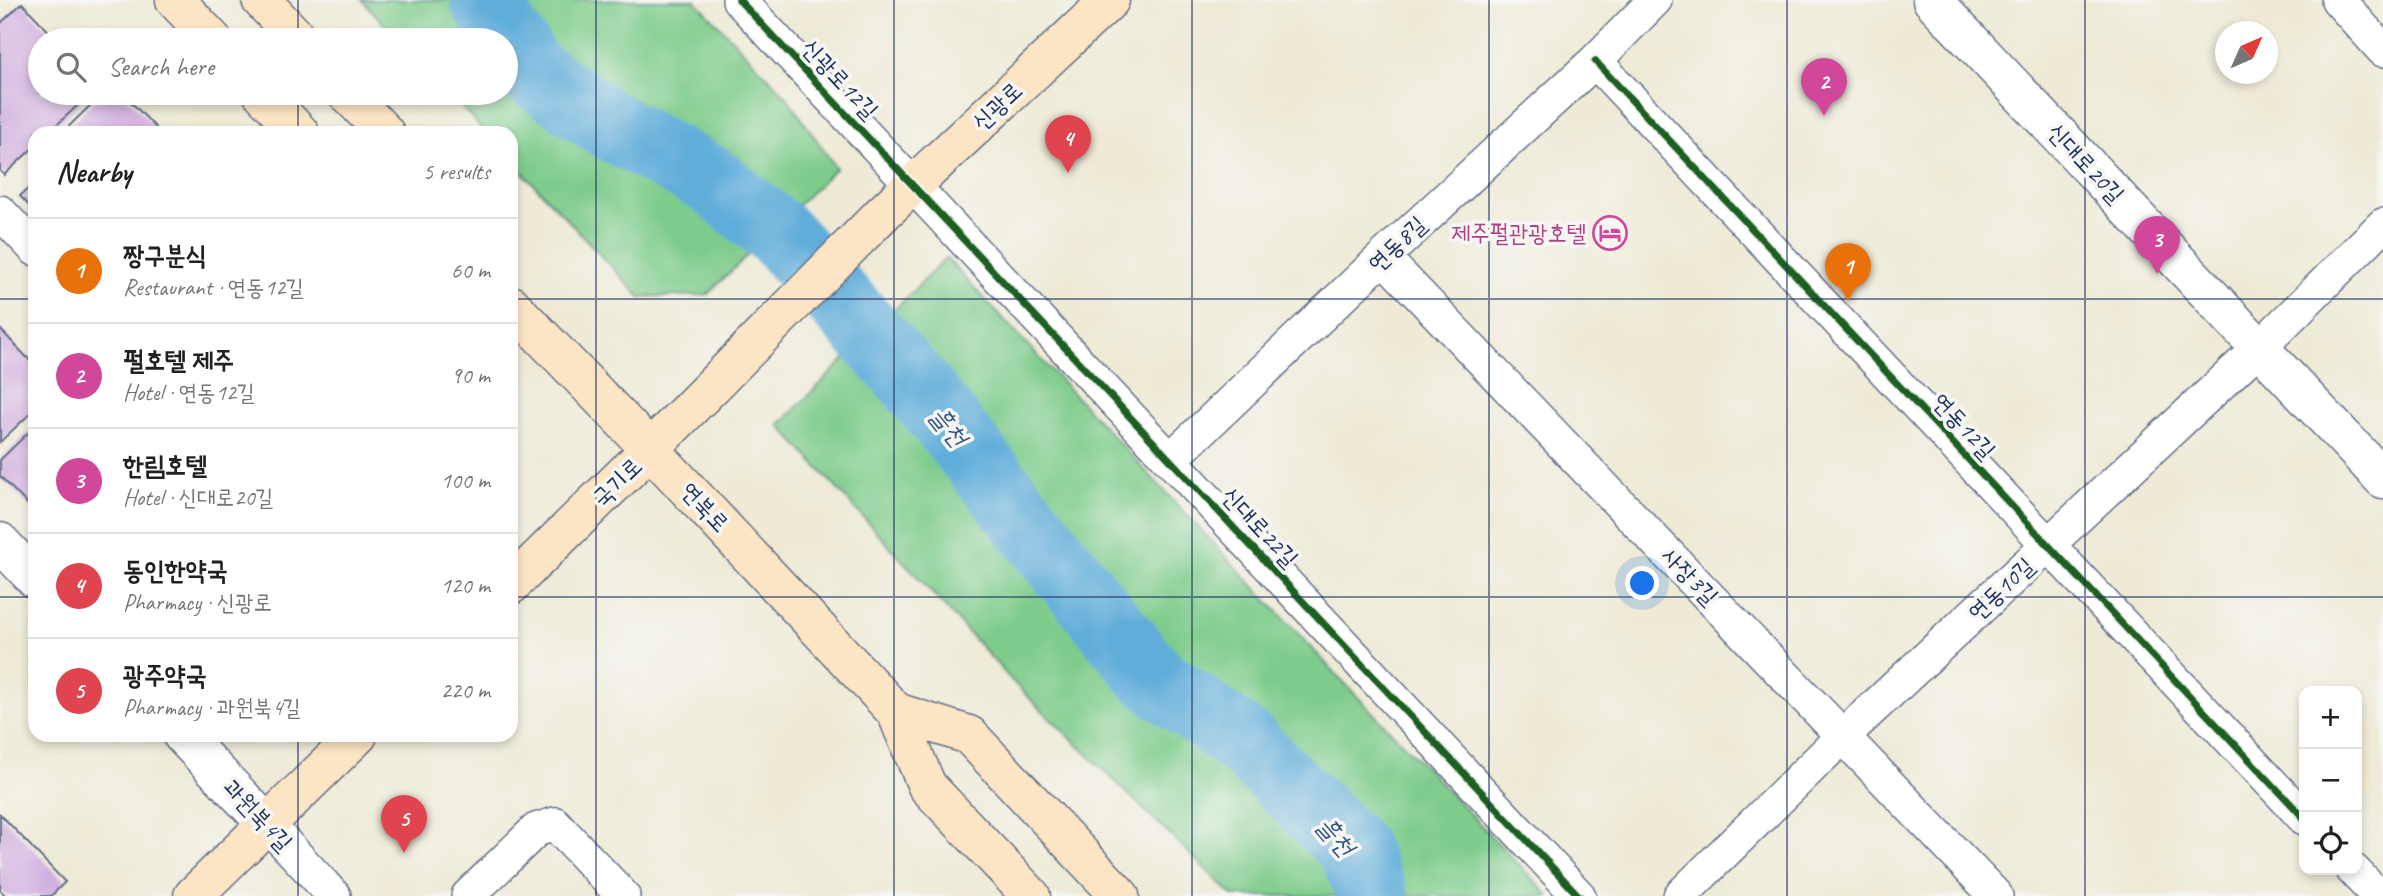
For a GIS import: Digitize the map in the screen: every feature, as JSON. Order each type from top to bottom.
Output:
[{"type":"main road","points":[[175,0],[202,28]]},
{"type":"main road","points":[[261,0],[288,28]]},
{"type":"main road","name":"신광로","points":[[884,212],[1110,0]]},
{"type":"main road","points":[[273,105],[293,126]]},
{"type":"main road","points":[[358,105],[378,126]]},
{"type":"main road","name":"국기로","points":[[518,578],[884,212]]},
{"type":"main road","name":"연북로","points":[[518,312],[896,712],[927,786],[1031,896]]},
{"type":"main road","name":"연북로","points":[[896,712],[968,734],[1120,896]]},
{"type":"main road","points":[[193,896],[351,742]]},
{"type":"street","name":"신광로12길","points":[[739,0],[913,184]]},
{"type":"street","name":"연동8길","points":[[1171,459],[1383,257],[1595,61],[1655,0]]},
{"type":"street","name":"신대로20길","points":[[1932,0],[2383,479]]},
{"type":"street","points":[[2338,0],[2383,50]]},
{"type":"street","name":"연동12길","points":[[1595,61],[2299,813]]},
{"type":"street","name":"신대로22길","points":[[913,184],[1579,896]]},
{"type":"street","points":[[0,212],[28,242]]},
{"type":"street","name":"연동10길","points":[[1681,896],[1844,735],[2260,347],[2383,225]]},
{"type":"street","name":"사장3길","points":[[1383,257],[1996,896]]},
{"type":"street","points":[[0,542],[28,572]]},
{"type":"street","name":"과원북4길","points":[[189,742],[334,896]]},
{"type":"street","points":[[468,896],[536,830],[555,824],[623,896]]},
{"type":"street","points":[[2358,875],[2378,896]]},
{"type":"green space","points":[[362,0],[695,0],[786,96],[836,168],[707,295],[640,297],[518,167],[518,126],[479,126],[459,105],[518,105],[518,28],[388,28]]},
{"type":"green space","points":[[946,258],[1351,690],[1549,896],[1233,896],[1017,686],[779,425]]},
{"type":"building","points":[[22,3],[46,28],[28,28],[28,105],[78,105],[56,126],[28,126],[28,153],[4,175],[0,171],[0,24]]},
{"type":"building","points":[[91,105],[134,105],[154,126],[69,126]]},
{"type":"building","points":[[28,189],[28,205],[20,196]]},
{"type":"building","points":[[0,329],[28,359],[28,416],[0,442]]},
{"type":"building","points":[[28,433],[28,505],[0,476],[0,460]]},
{"type":"building","points":[[0,814],[65,882],[51,896],[6,896],[0,890]]},
{"type":"waterway","name":"흘천","points":[[485,0],[503,28]]},
{"type":"waterway","name":"흘천","points":[[518,52],[530,71],[611,126],[711,180],[780,235],[914,383],[1152,677],[1246,744],[1352,848],[1373,896]]},
{"type":"cycle path","points":[[739,0],[1579,896]]},
{"type":"cycle path","points":[[1595,61],[2299,813]]},
{"type":"place","name":"펄호텔 제주","points":[[1824,116]]},
{"type":"place","name":"동인한약국","points":[[1068,173]]},
{"type":"place","name":"제주펄관광호텔","points":[[1610,233]]},
{"type":"place","name":"한림호텔","points":[[2157,274]]},
{"type":"place","name":"짱구분식","points":[[1848,301]]},
{"type":"place","name":"광주약국","points":[[404,853]]}]
